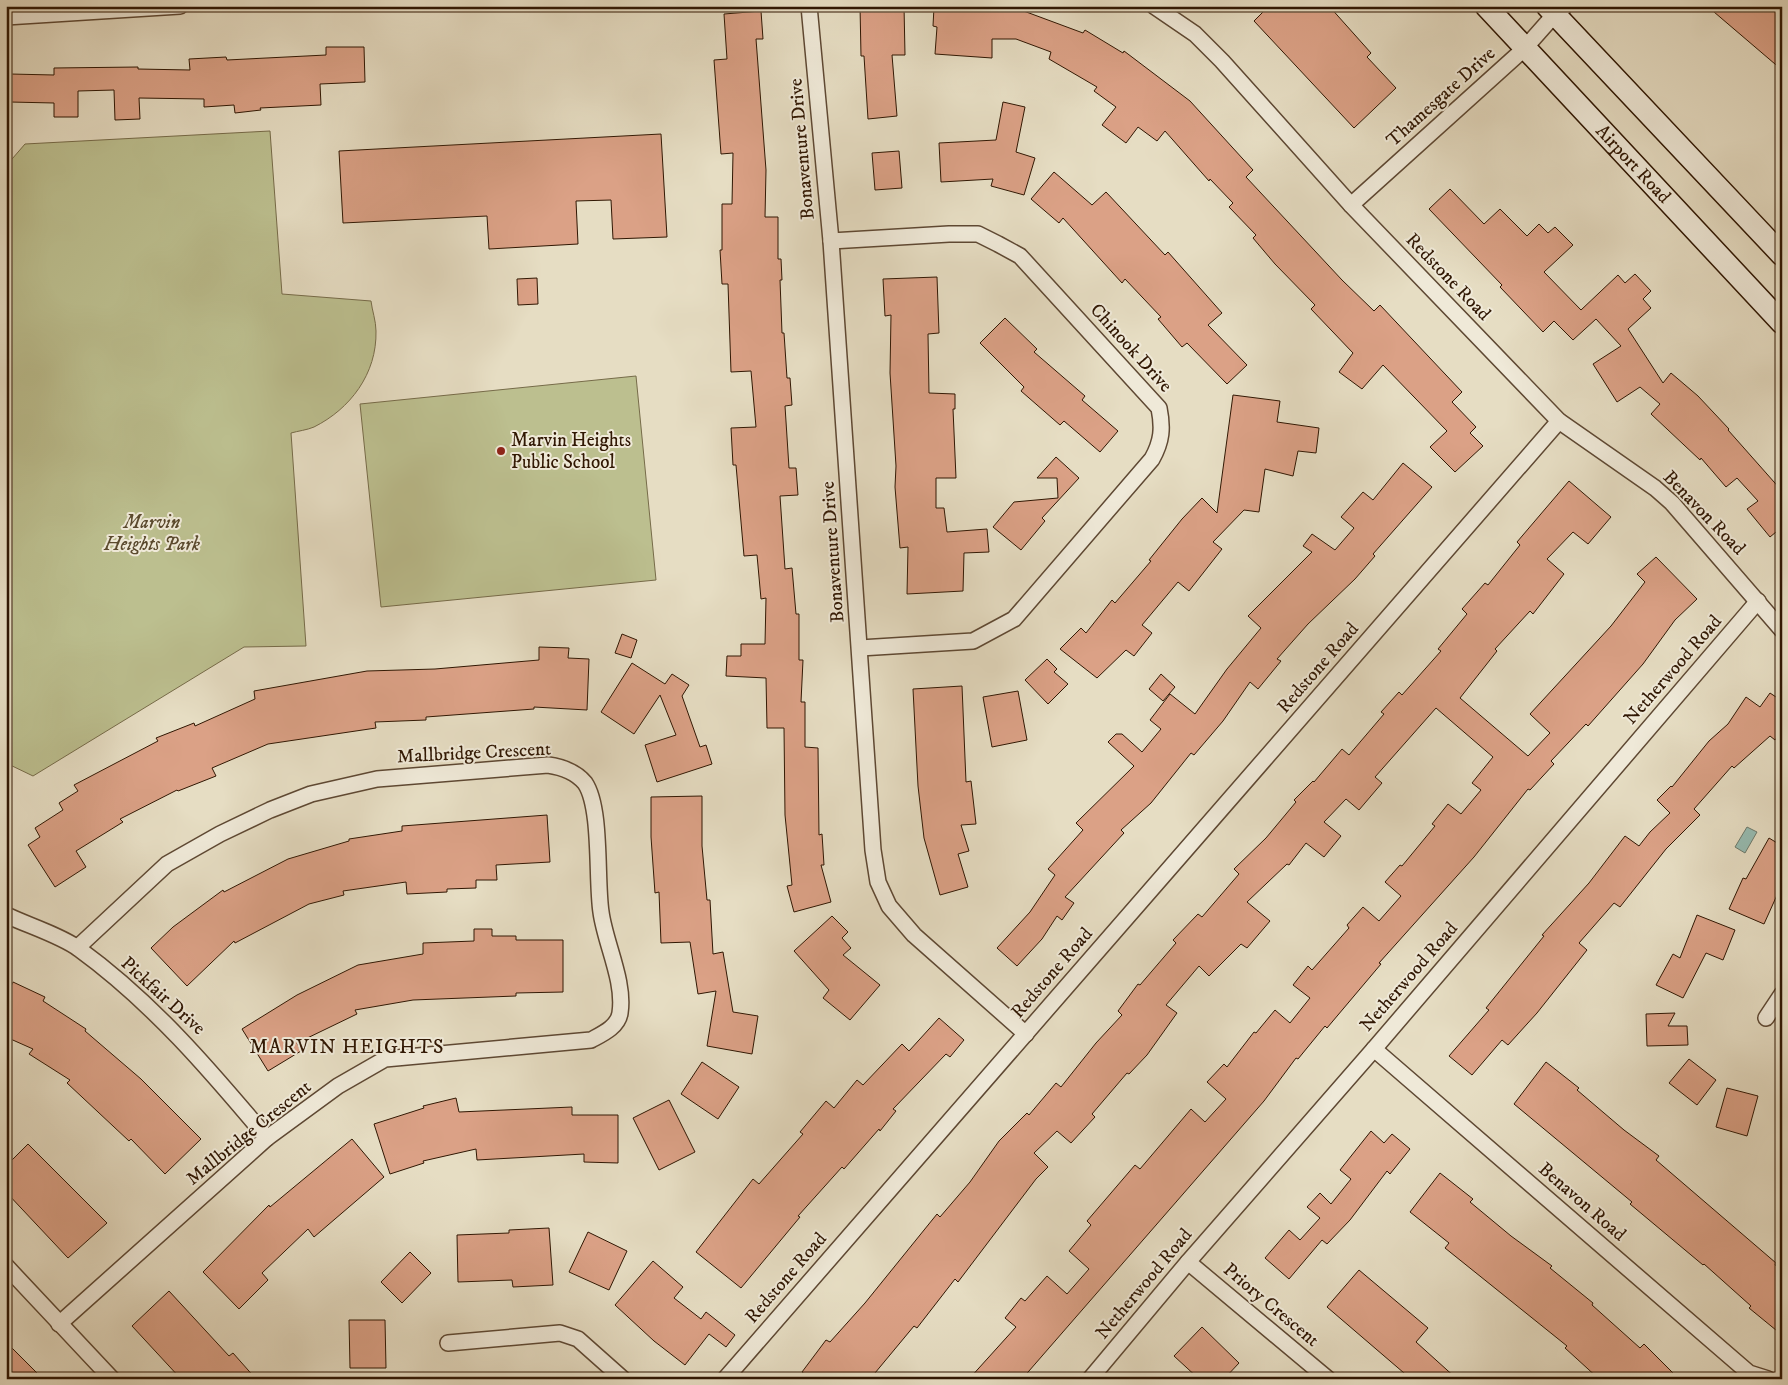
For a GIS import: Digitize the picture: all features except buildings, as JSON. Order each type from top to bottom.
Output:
[{"type":"main road","name":"Airport Road","points":[[1486,6],[1524,49],[1782,322]]},
{"type":"main road","points":[[1556,8],[1782,255]]},
{"type":"street","points":[[6,17],[180,6]]},
{"type":"street","name":"Bonaventure Drive","points":[[810,6],[831,241],[874,850],[878,882],[889,906],[914,936],[1026,1034]]},
{"type":"street","name":"Redstone Road","points":[[725,1379],[1559,421],[1350,205],[1252,94],[1195,34],[1154,6]]},
{"type":"street","name":"Thamesgate Drive","points":[[1350,205],[1524,49],[1556,8]]},
{"type":"street","name":"Chinook Drive","points":[[831,241],[978,234],[1013,252],[1020,256],[1159,408],[1162,422],[1161,442],[1152,459],[1014,619],[973,641],[860,648]]},
{"type":"street","name":"Benavon Road","points":[[1559,421],[1661,493],[1782,630]]},
{"type":"street","name":"Netherwood Road","points":[[1090,1379],[1188,1262],[1374,1049],[1758,601]]},
{"type":"street","name":"Mallbridge Crescent","points":[[59,1324],[268,1138],[338,1086],[385,1059],[591,1040],[608,1032],[620,1015],[621,995],[601,912],[593,802],[585,784],[569,770],[548,765],[378,779],[311,794],[270,810],[220,834],[167,864],[78,948]]},
{"type":"street","name":"Pickfair Drive","points":[[6,916],[78,948],[187,1043],[268,1138]]},
{"type":"street","points":[[1766,1018],[1782,994]]},
{"type":"street","name":"Benavon Road","points":[[1374,1049],[1749,1373],[1770,1379],[1782,1376]]},
{"type":"street","name":"Priory Crescent","points":[[1188,1262],[1328,1379]]},
{"type":"street","points":[[6,1266],[112,1379]]},
{"type":"street","points":[[448,1343],[560,1333],[578,1339],[623,1379]]},
{"type":"green space","name":"Marvin Heights Park","points":[[270,131],[282,294],[371,301],[376,327],[372,362],[366,376],[350,400],[314,427],[291,433],[306,646],[244,647],[33,776],[6,763],[6,166],[25,144]]},
{"type":"green space","points":[[636,376],[656,580],[381,607],[360,404]]},
{"type":"water","points":[[1747,827],[1757,832],[1745,853],[1735,847]]},
{"type":"place","name":"Marvin Heights Public School","points":[[501,451]]},
{"type":"district","name":"MARVIN HEIGHTS","points":[[347,1047]]}]
